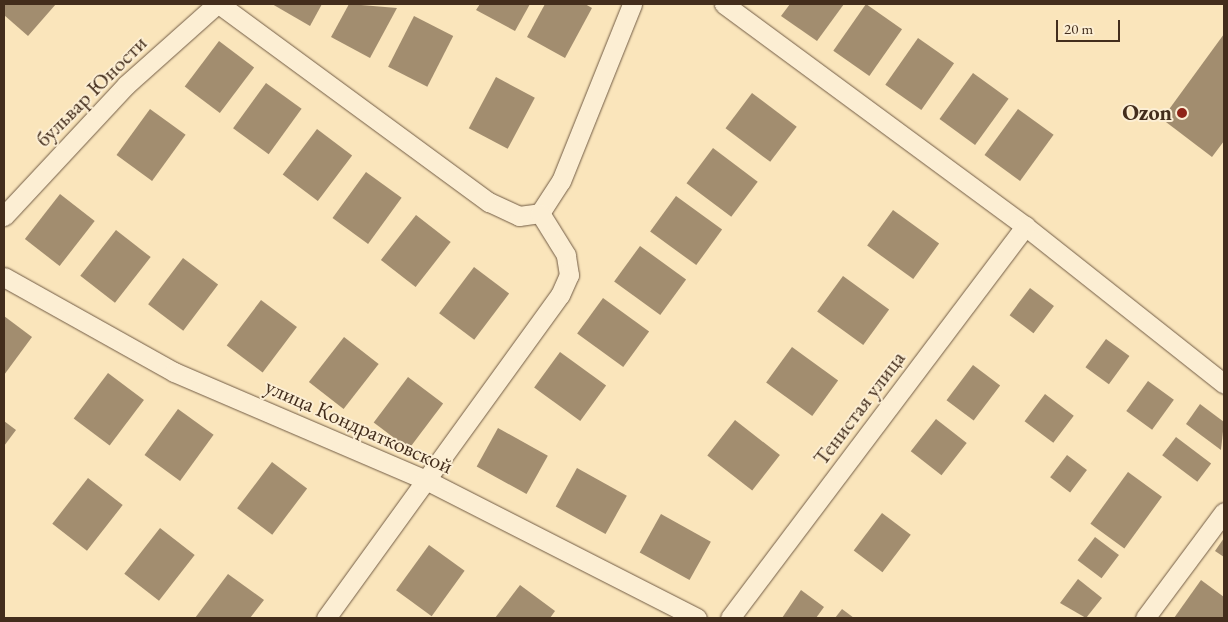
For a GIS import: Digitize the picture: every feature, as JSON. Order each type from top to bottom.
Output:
[{"type":"street","points":[[218,4],[489,202],[519,216],[540,213],[561,181],[632,4]]},
{"type":"street","name":"бульвар Юности","points":[[4,216],[126,85],[218,4]]},
{"type":"street","points":[[724,4],[1025,226],[1224,384]]},
{"type":"street","points":[[326,618],[560,295],[569,275],[566,255],[540,213]]},
{"type":"street","name":"Тенистая улица","points":[[730,618],[1025,226]]},
{"type":"street","name":"улица Кондратковской","points":[[4,278],[174,372],[426,480],[697,618]]},
{"type":"street","points":[[1146,618],[1224,512]]},
{"type":"building","points":[[4,4],[56,4],[28,36],[4,15]]},
{"type":"building","points":[[272,4],[322,4],[310,26]]},
{"type":"building","points":[[349,4],[397,8],[370,58],[331,37]]},
{"type":"building","points":[[480,4],[530,4],[515,31],[476,10]]},
{"type":"building","points":[[545,4],[585,4],[592,8],[565,58],[527,37]]},
{"type":"building","points":[[790,4],[844,4],[817,41],[781,16]]},
{"type":"building","points":[[866,4],[902,29],[869,76],[833,51]]},
{"type":"building","points":[[414,16],[453,36],[427,87],[388,67]]},
{"type":"building","points":[[1224,34],[1224,141],[1212,157],[1162,119]]},
{"type":"building","points":[[918,38],[954,63],[921,110],[885,85]]},
{"type":"building","points":[[219,41],[254,67],[220,113],[185,87]]},
{"type":"building","points":[[973,73],[1009,99],[975,145],[939,119]]},
{"type":"building","points":[[496,77],[535,98],[508,149],[469,128]]},
{"type":"building","points":[[266,83],[302,109],[269,154],[233,128]]},
{"type":"building","points":[[752,93],[797,127],[770,162],[726,128]]},
{"type":"building","points":[[150,109],[186,135],[152,181],[116,155]]},
{"type":"building","points":[[1018,109],[1054,135],[1020,181],[984,155]]},
{"type":"building","points":[[317,129],[352,155],[318,201],[283,175]]},
{"type":"building","points":[[713,148],[758,182],[731,217],[687,183]]},
{"type":"building","points":[[366,172],[402,198],[368,244],[332,218]]},
{"type":"building","points":[[60,194],[95,221],[60,266],[25,239]]},
{"type":"building","points":[[676,196],[722,230],[696,265],[650,232]]},
{"type":"building","points":[[893,210],[939,244],[913,279],[867,246]]},
{"type":"building","points":[[416,215],[451,242],[416,287],[381,260]]},
{"type":"building","points":[[116,230],[151,257],[115,303],[80,276]]},
{"type":"building","points":[[640,246],[686,280],[660,315],[614,282]]},
{"type":"building","points":[[183,258],[218,284],[183,331],[148,304]]},
{"type":"building","points":[[474,267],[509,293],[474,340],[439,313]]},
{"type":"building","points":[[843,276],[889,310],[863,345],[817,312]]},
{"type":"building","points":[[1030,288],[1054,306],[1033,333],[1010,315]]},
{"type":"building","points":[[603,298],[649,332],[623,367],[577,334]]},
{"type":"building","points":[[261,300],[297,327],[263,373],[227,346]]},
{"type":"building","points":[[4,316],[32,337],[4,375]]},
{"type":"building","points":[[344,337],[379,364],[344,409],[309,382]]},
{"type":"building","points":[[1106,339],[1129,356],[1109,384],[1085,367]]},
{"type":"building","points":[[792,347],[838,381],[812,416],[766,383]]},
{"type":"building","points":[[560,352],[606,386],[580,421],[534,388]]},
{"type":"building","points":[[973,365],[1000,385],[974,421],[947,400]]},
{"type":"building","points":[[108,373],[144,400],[110,446],[74,419]]},
{"type":"building","points":[[408,377],[443,403],[409,449],[374,423]]},
{"type":"building","points":[[1148,381],[1174,400],[1152,430],[1126,411]]},
{"type":"building","points":[[1045,394],[1074,416],[1053,443],[1025,421]]},
{"type":"building","points":[[1200,404],[1224,422],[1221,450],[1186,424]]},
{"type":"building","points":[[178,409],[214,435],[180,481],[144,455]]},
{"type":"building","points":[[936,419],[967,443],[941,475],[911,451]]},
{"type":"building","points":[[735,420],[780,455],[752,491],[707,455]]},
{"type":"building","points":[[4,421],[16,430],[4,446]]},
{"type":"building","points":[[498,428],[548,456],[527,494],[477,466]]},
{"type":"building","points":[[1176,437],[1211,463],[1197,482],[1162,455]]},
{"type":"building","points":[[1067,455],[1087,470],[1070,492],[1050,477]]},
{"type":"building","points":[[272,462],[307,488],[272,535],[237,508]]},
{"type":"building","points":[[577,468],[627,496],[606,534],[556,506]]},
{"type":"building","points":[[1128,472],[1162,497],[1124,548],[1090,524]]},
{"type":"building","points":[[88,478],[123,505],[87,551],[52,524]]},
{"type":"building","points":[[882,513],[911,535],[882,572],[854,551]]},
{"type":"building","points":[[661,514],[711,542],[690,580],[640,552]]},
{"type":"building","points":[[160,528],[195,555],[159,601],[124,574]]},
{"type":"building","points":[[1095,537],[1119,555],[1102,578],[1078,560]]},
{"type":"building","points":[[1224,538],[1224,557],[1215,551]]},
{"type":"building","points":[[429,545],[465,571],[432,616],[396,590]]},
{"type":"building","points":[[228,574],[264,600],[250,618],[195,618]]},
{"type":"building","points":[[1078,579],[1102,598],[1086,618],[1060,603]]},
{"type":"building","points":[[1201,580],[1224,597],[1224,618],[1174,618]]},
{"type":"building","points":[[520,585],[555,611],[550,618],[495,618]]},
{"type":"building","points":[[801,590],[824,607],[816,618],[782,618]]},
{"type":"building","points":[[842,609],[854,618],[835,618]]},
{"type":"place","name":"Ozon","points":[[1182,113]]}]
